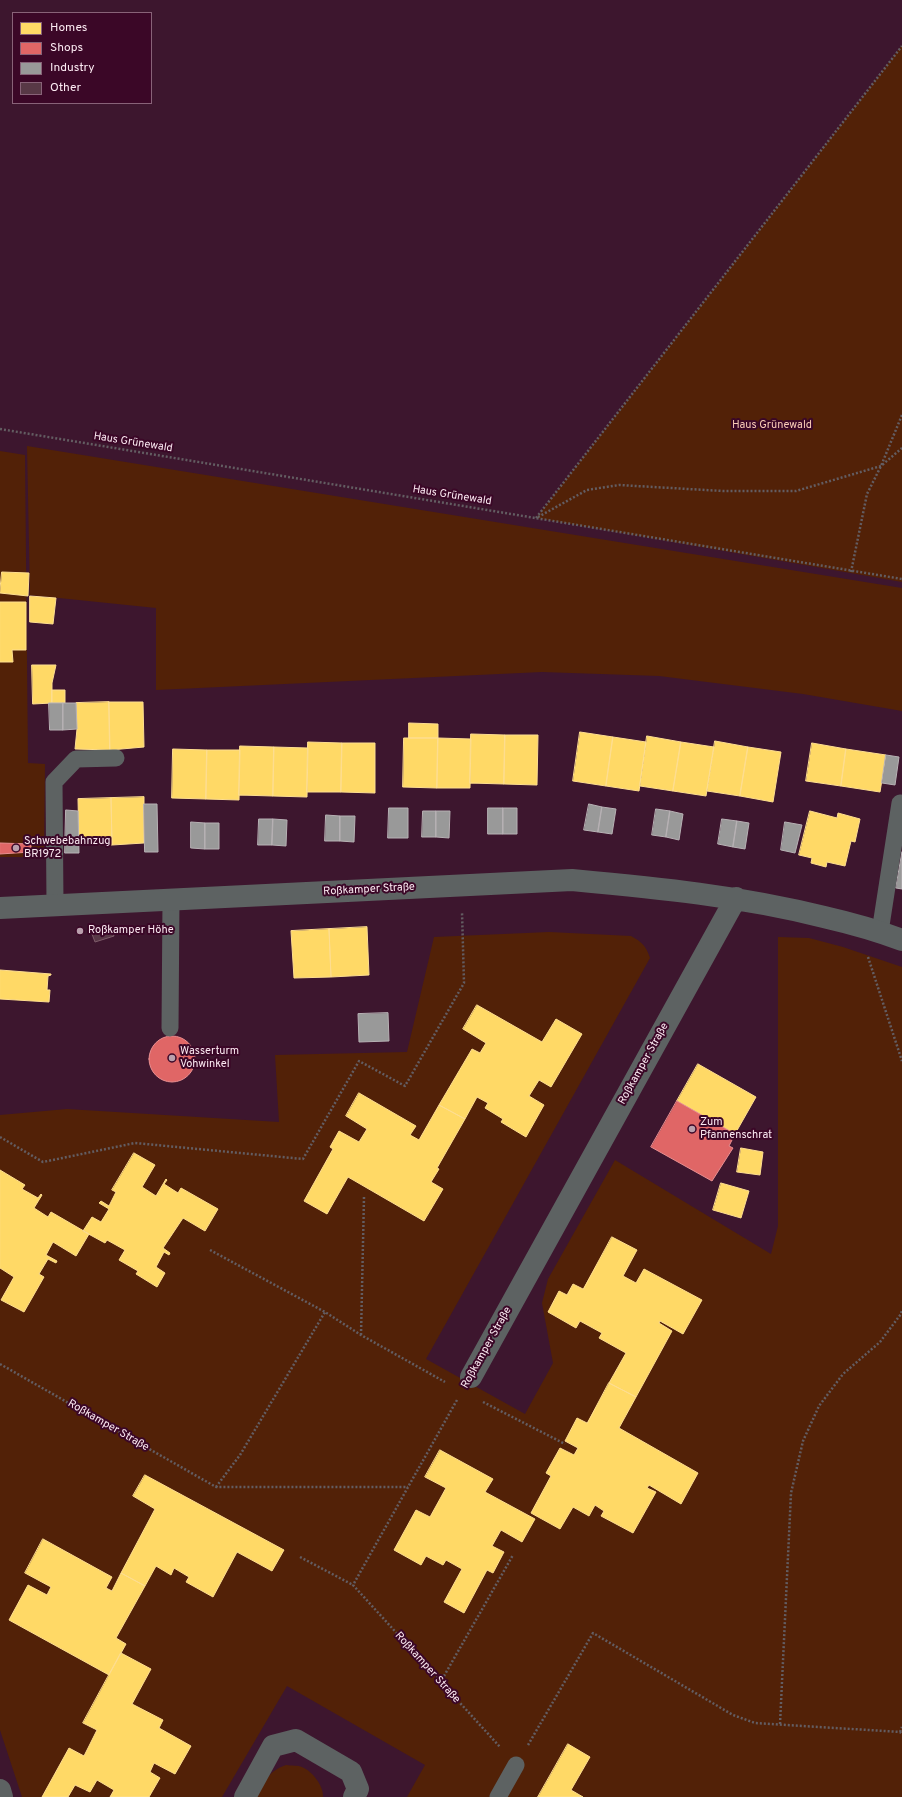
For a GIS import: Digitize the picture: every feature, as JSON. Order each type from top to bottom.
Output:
[{"type":"street","name":"Roßkamper Straße","points":[[0,908],[55,904],[171,900],[572,880],[662,888],[736,898],[792,909],[858,925],[902,940]]},
{"type":"street","name":"Roßkamper Straße","points":[[466,1384],[736,898]]},
{"type":"street","points":[[245,1797],[273,1746],[296,1740],[352,1772],[358,1789],[354,1797]]},
{"type":"street","points":[[0,1790],[2,1797]]},
{"type":"lane","points":[[55,904],[54,782],[76,759],[116,758]]},
{"type":"lane","points":[[880,932],[900,803]]},
{"type":"lane","points":[[170,1028],[171,900]]},
{"type":"lane","points":[[498,1797],[516,1765]]},
{"type":"path","points":[[536,518],[902,46]]},
{"type":"path","points":[[851,572],[867,494],[881,466],[902,415]]},
{"type":"path","name":"Haus Grünewald","points":[[0,430],[536,518],[851,572],[902,579]]},
{"type":"path","points":[[536,518],[587,490],[619,485],[722,490],[796,491],[881,466],[902,448]]},
{"type":"path","points":[[0,1137],[43,1162],[135,1143],[303,1159],[359,1061],[405,1086],[464,983],[462,886]]},
{"type":"path","points":[[858,925],[902,1061]]},
{"type":"path","points":[[361,1335],[364,1197]]},
{"type":"path","points":[[210,1250],[326,1312],[361,1335],[466,1384],[565,1444]]},
{"type":"path","points":[[780,1724],[791,1493],[803,1441],[819,1406],[833,1387],[843,1374],[880,1342],[901,1314],[902,1310]]},
{"type":"path","points":[[216,1487],[240,1455],[326,1312]]},
{"type":"path","name":"Roßkamper Straße","points":[[0,1364],[216,1487]]},
{"type":"path","name":"Roßkamper Straße","points":[[466,1384],[353,1585],[440,1683],[516,1765]]},
{"type":"path","points":[[216,1487],[408,1487]]},
{"type":"path","points":[[440,1683],[513,1555]]},
{"type":"path","points":[[300,1557],[353,1585]]},
{"type":"path","points":[[516,1765],[592,1633],[733,1715],[755,1723],[901,1733],[902,1727]]},
{"type":"green space","name":"Haus Grünewald","points":[[902,45],[902,582],[536,518],[871,86]]},
{"type":"green space","points":[[27,446],[902,588],[902,711],[803,694],[659,676],[542,672],[156,690],[156,608],[30,595]]},
{"type":"green space","points":[[0,451],[25,455],[28,763],[45,764],[44,857],[0,857]]},
{"type":"green space","points":[[549,932],[631,936],[643,945],[650,958],[426,1359],[525,1414],[553,1363],[542,1303],[548,1279],[615,1160],[771,1254],[778,1226],[778,937],[809,938],[843,947],[902,967],[902,1797],[407,1797],[425,1765],[287,1686],[222,1797],[22,1797],[0,1730],[0,1115],[67,1109],[279,1122],[275,1055],[407,1052],[434,937]]},
{"type":"green space","points":[[286,1765],[300,1766],[310,1772],[317,1779],[322,1788],[323,1797],[256,1797],[271,1774],[280,1767]]},
{"type":"building: Homes","points":[[2,572],[29,573],[28,596],[0,593]]},
{"type":"building: Homes","points":[[30,596],[56,598],[53,624],[30,622]]},
{"type":"building: Homes","points":[[0,602],[26,602],[26,650],[12,650],[13,662],[0,662]]},
{"type":"building: Homes","points":[[32,665],[56,665],[52,683],[52,703],[33,704]]},
{"type":"building: Homes","points":[[52,690],[65,690],[65,703],[52,703]]},
{"type":"building: Homes","points":[[109,702],[110,750],[75,749],[77,729],[76,703]]},
{"type":"building: Homes","points":[[109,702],[143,702],[144,747],[110,750]]},
{"type":"building: Homes","points":[[409,723],[438,724],[438,738],[409,738]]},
{"type":"building: Homes","points":[[580,732],[613,737],[606,786],[573,781]]},
{"type":"building: Homes","points":[[471,734],[505,735],[504,784],[470,783]]},
{"type":"building: Homes","points":[[505,735],[538,735],[537,785],[504,784]]},
{"type":"building: Homes","points":[[647,736],[681,742],[673,791],[640,786]]},
{"type":"building: Homes","points":[[613,737],[646,742],[639,791],[606,786]]},
{"type":"building: Homes","points":[[404,738],[438,738],[437,788],[403,787]]},
{"type":"building: Homes","points":[[438,738],[471,739],[470,788],[437,788]]},
{"type":"building: Homes","points":[[715,741],[748,747],[740,796],[707,791]]},
{"type":"building: Homes","points":[[308,742],[342,743],[341,792],[307,792]]},
{"type":"building: Homes","points":[[681,742],[714,747],[706,796],[673,791]]},
{"type":"building: Homes","points":[[342,743],[375,743],[375,793],[341,792]]},
{"type":"building: Homes","points":[[812,743],[846,749],[841,786],[806,781]]},
{"type":"building: Homes","points":[[240,746],[274,747],[273,796],[239,795]]},
{"type":"building: Homes","points":[[274,747],[308,748],[307,797],[273,796]]},
{"type":"building: Homes","points":[[748,747],[781,752],[773,802],[740,796]]},
{"type":"building: Homes","points":[[173,749],[207,750],[206,799],[172,798]]},
{"type":"building: Homes","points":[[846,749],[886,755],[880,792],[841,786]]},
{"type":"building: Homes","points":[[207,750],[240,750],[239,800],[206,799]]},
{"type":"building: Homes","points":[[144,797],[144,843],[112,845],[111,798]]},
{"type":"building: Homes","points":[[111,798],[112,845],[79,844],[78,799]]},
{"type":"building: Homes","points":[[810,811],[837,818],[838,813],[860,819],[855,842],[851,841],[845,866],[827,862],[826,867],[811,863],[812,858],[799,855]]},
{"type":"building: Homes","points":[[367,927],[369,975],[331,977],[329,929]]},
{"type":"building: Homes","points":[[329,929],[331,977],[294,978],[291,931]]},
{"type":"building: Homes","points":[[0,970],[51,974],[48,976],[47,990],[50,990],[49,1002],[0,999]]},
{"type":"building: Homes","points":[[477,1005],[542,1042],[556,1019],[582,1034],[551,1087],[539,1080],[529,1096],[544,1105],[526,1137],[501,1122],[503,1119],[485,1108],[488,1103],[477,1097],[465,1119],[439,1105],[472,1049],[480,1053],[486,1043],[463,1029]]},
{"type":"building: Homes","points":[[698,1064],[756,1097],[735,1134],[677,1101]]},
{"type":"building: Homes","points":[[359,1093],[416,1126],[410,1135],[419,1140],[439,1105],[465,1119],[437,1168],[439,1169],[431,1182],[443,1189],[424,1221],[348,1177],[327,1214],[304,1201],[333,1149],[330,1147],[339,1131],[359,1142],[367,1129],[346,1116]]},
{"type":"building: Homes","points":[[741,1148],[763,1152],[760,1175],[737,1172]]},
{"type":"building: Homes","points":[[134,1153],[155,1165],[142,1187],[156,1196],[166,1179],[167,1180],[164,1184],[178,1193],[181,1188],[218,1209],[205,1231],[183,1218],[163,1248],[170,1253],[169,1255],[164,1252],[156,1267],[165,1273],[157,1287],[136,1274],[138,1271],[119,1260],[125,1250],[107,1240],[105,1243],[83,1231],[92,1217],[101,1222],[109,1209],[99,1203],[101,1201],[109,1206],[116,1192],[112,1190]]},
{"type":"building: Homes","points":[[0,1170],[25,1185],[22,1189],[38,1198],[41,1194],[42,1195],[34,1208],[48,1217],[51,1212],[89,1234],[76,1256],[53,1242],[46,1255],[57,1261],[56,1263],[48,1259],[39,1274],[44,1277],[24,1312],[1,1300],[14,1277],[0,1268]]},
{"type":"building: Homes","points":[[721,1183],[749,1191],[741,1218],[713,1210]]},
{"type":"building: Homes","points":[[612,1237],[637,1250],[623,1276],[636,1283],[644,1269],[702,1300],[683,1334],[660,1321],[659,1323],[672,1331],[636,1397],[609,1383],[626,1353],[599,1338],[602,1333],[580,1321],[576,1328],[548,1312],[559,1291],[567,1295],[573,1284],[583,1289]]},
{"type":"building: Homes","points":[[609,1383],[636,1397],[619,1428],[698,1473],[681,1504],[649,1485],[647,1488],[656,1492],[633,1533],[601,1516],[604,1511],[595,1505],[589,1516],[573,1507],[560,1529],[531,1513],[551,1476],[546,1473],[560,1448],[574,1455],[578,1448],[565,1441],[577,1418],[587,1423]]},
{"type":"building: Homes","points":[[440,1450],[493,1479],[485,1492],[535,1519],[522,1542],[501,1530],[492,1546],[504,1552],[493,1573],[487,1570],[464,1613],[444,1602],[462,1569],[446,1560],[443,1565],[426,1556],[421,1565],[394,1550],[416,1510],[430,1517],[446,1488],[425,1477]]},
{"type":"building: Homes","points":[[145,1475],[284,1550],[272,1571],[237,1552],[213,1597],[186,1582],[189,1577],[174,1568],[171,1575],[156,1566],[145,1586],[121,1573],[155,1509],[133,1496]]},
{"type":"building: Homes","points":[[43,1539],[112,1577],[106,1588],[112,1591],[121,1573],[145,1586],[116,1638],[126,1644],[109,1675],[9,1620],[28,1585],[47,1595],[51,1587],[25,1573]]},
{"type":"building: Homes","points":[[121,1653],[151,1669],[132,1704],[163,1720],[159,1728],[191,1746],[175,1774],[154,1763],[150,1772],[160,1778],[149,1797],[110,1797],[114,1790],[97,1780],[90,1792],[75,1785],[68,1797],[42,1797],[69,1748],[84,1756],[97,1730],[83,1723]]},
{"type":"building: Homes","points":[[568,1744],[590,1757],[571,1790],[583,1797],[538,1797]]},
{"type":"building: Shops","name":"Schwebebahnzug BR1972","points":[[0,843],[31,844],[31,852],[0,854]]},
{"type":"building: Shops","name":"Wasserturm Vohwinkel","points":[[172,1036],[185,1040],[191,1046],[195,1059],[191,1072],[185,1078],[172,1082],[159,1078],[153,1072],[149,1059],[153,1046],[159,1040]]},
{"type":"building: Shops","points":[[677,1101],[735,1134],[729,1146],[733,1148],[712,1181],[651,1147]]},
{"type":"building: Industry","points":[[49,703],[63,703],[63,730],[50,730]]},
{"type":"building: Industry","points":[[63,703],[76,703],[77,729],[63,730]]},
{"type":"building: Industry","points":[[886,755],[899,757],[895,785],[882,783]]},
{"type":"building: Industry","points":[[144,804],[157,804],[158,852],[145,852]]},
{"type":"building: Industry","points":[[589,804],[602,807],[598,832],[584,830]]},
{"type":"building: Industry","points":[[602,807],[616,809],[612,834],[598,832]]},
{"type":"building: Industry","points":[[389,808],[408,808],[408,838],[388,838]]},
{"type":"building: Industry","points":[[488,808],[503,808],[503,834],[488,834]]},
{"type":"building: Industry","points":[[503,808],[517,808],[517,834],[503,834]]},
{"type":"building: Industry","points":[[656,809],[670,811],[666,837],[652,835]]},
{"type":"building: Industry","points":[[66,810],[78,811],[79,853],[65,853]]},
{"type":"building: Industry","points":[[423,811],[436,811],[436,837],[422,837]]},
{"type":"building: Industry","points":[[436,811],[450,811],[449,838],[436,837]]},
{"type":"building: Industry","points":[[670,811],[683,814],[679,840],[666,837]]},
{"type":"building: Industry","points":[[326,815],[340,816],[340,841],[325,841]]},
{"type":"building: Industry","points":[[340,816],[355,816],[354,842],[340,841]]},
{"type":"building: Industry","points":[[259,819],[273,819],[272,845],[258,845]]},
{"type":"building: Industry","points":[[273,819],[287,820],[286,846],[272,845]]},
{"type":"building: Industry","points":[[722,819],[737,821],[733,847],[718,844]]},
{"type":"building: Industry","points":[[737,821],[749,823],[745,849],[733,847]]},
{"type":"building: Industry","points":[[191,822],[205,823],[205,849],[191,848]]},
{"type":"building: Industry","points":[[785,822],[802,825],[795,853],[781,850]]},
{"type":"building: Industry","points":[[205,823],[219,823],[219,849],[205,849]]},
{"type":"building: Industry","points":[[902,852],[902,889],[896,888]]},
{"type":"building: Industry","points":[[388,1013],[389,1041],[359,1042],[358,1014]]},
{"type":"building: Other","points":[[111,928],[114,936],[95,942],[92,934]]},
{"type":"place","name":"Schwebebahnzug BR1972","points":[[16,848]]},
{"type":"place","name":"Roßkamper Höhe","points":[[80,931]]},
{"type":"place","name":"Wasserturm Vohwinkel","points":[[172,1058]]},
{"type":"place","name":"Zum Pfannenschrat","points":[[692,1129]]}]
